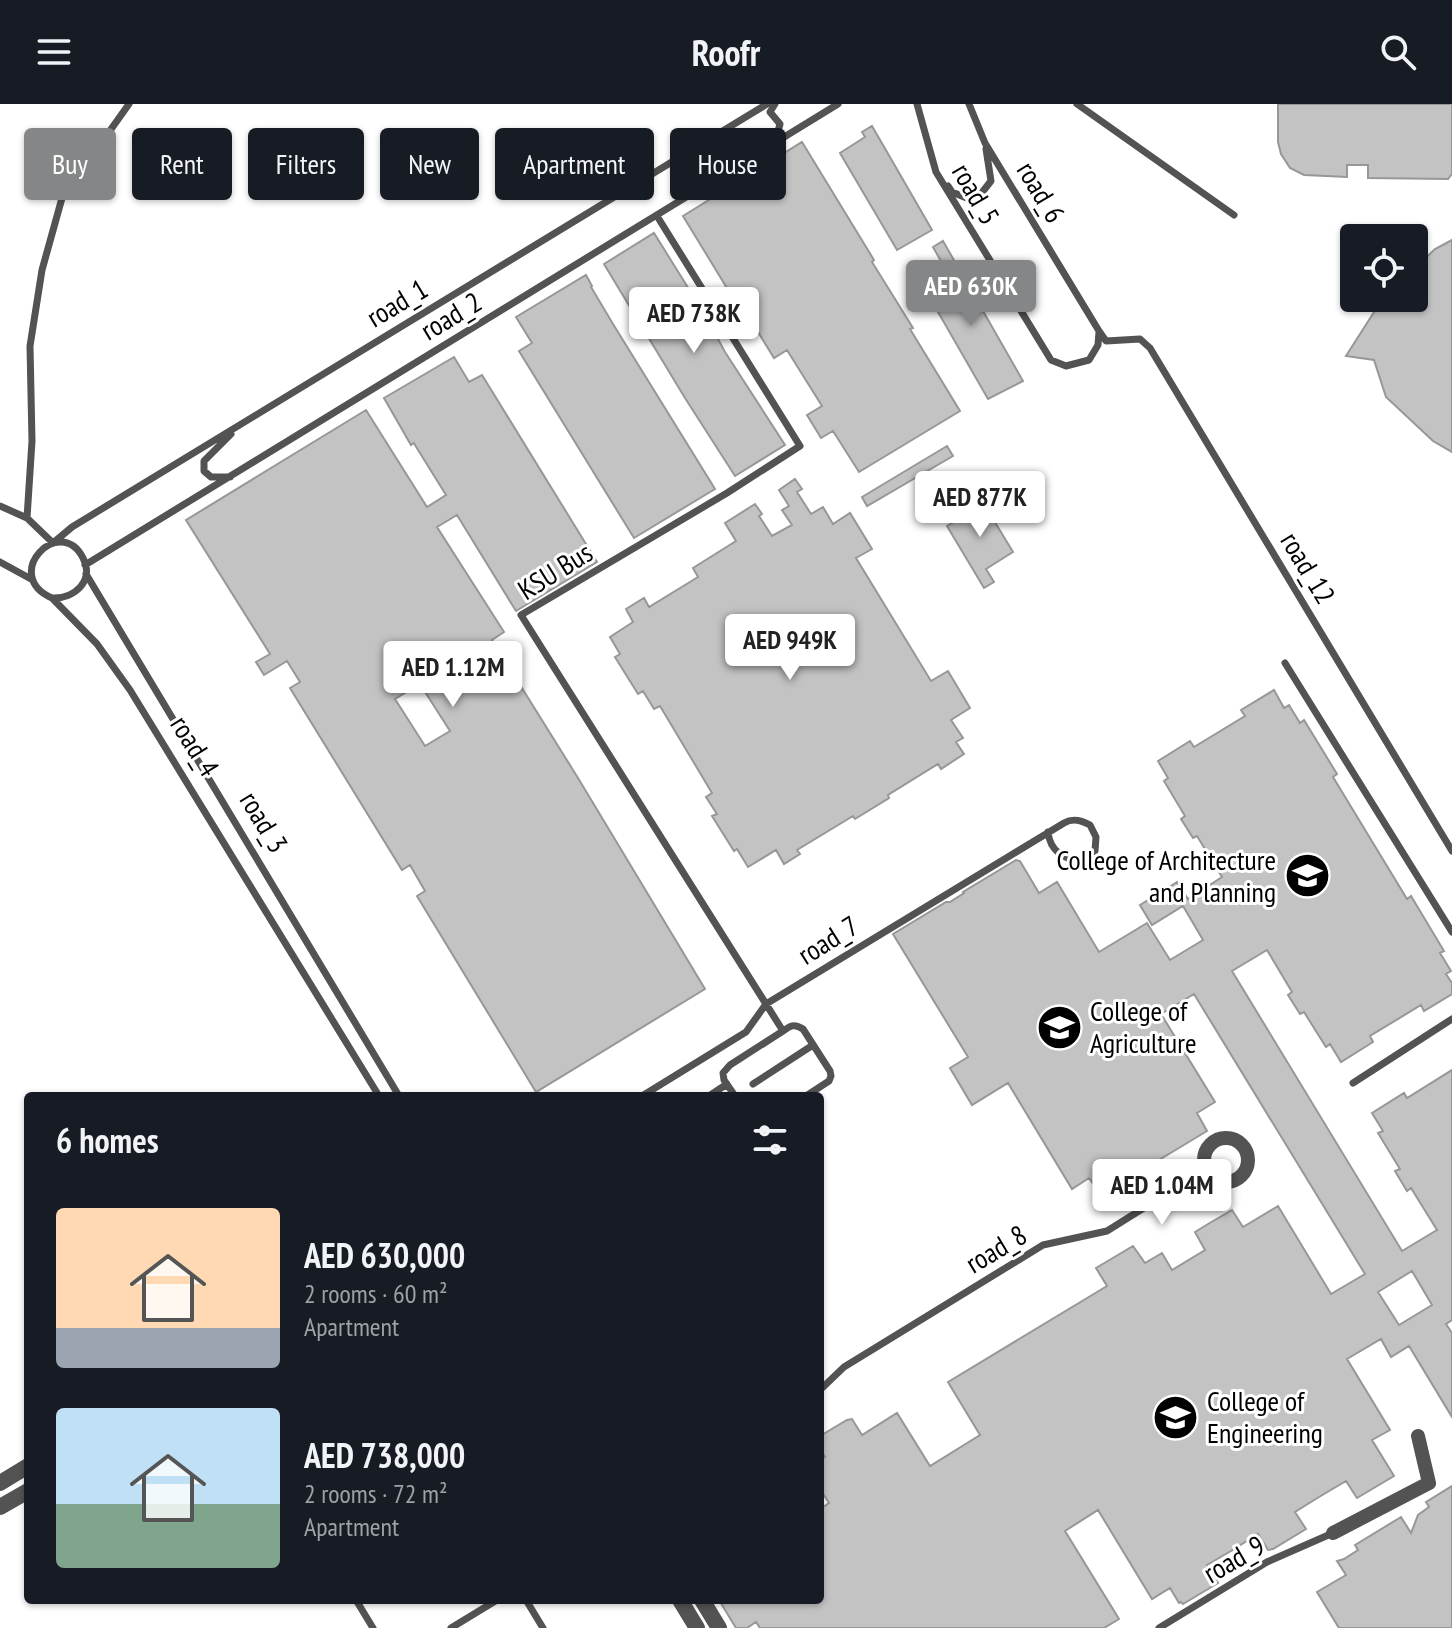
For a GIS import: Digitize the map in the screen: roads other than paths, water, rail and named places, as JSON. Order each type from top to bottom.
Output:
[{"type":"street","points":[[1333,1533],[1429,1483],[1418,1436]]},
{"type":"street","points":[[0,1483],[24,1468]]},
{"type":"street","points":[[0,1507],[24,1493]]},
{"type":"street","points":[[682,1604],[697,1628]]},
{"type":"street","points":[[704,1604],[719,1628]]},
{"type":"lane","points":[[27,518],[32,441],[30,346],[42,270],[62,198],[129,104]]},
{"type":"lane","name":"road_2","points":[[786,136],[838,104]]},
{"type":"lane","name":"road_5","points":[[917,104],[936,172],[1051,360],[1066,366],[1089,360],[1098,345],[1099,331]]},
{"type":"lane","name":"road_6","points":[[969,104],[985,143],[1106,341]]},
{"type":"lane","points":[[1077,104],[1234,215]]},
{"type":"lane","points":[[771,107],[780,124],[779,128]]},
{"type":"lane","name":"road_1","points":[[53,543],[72,527],[746,117],[771,107]]},
{"type":"lane","points":[[936,172],[952,192],[969,199],[980,195],[991,181],[985,143]]},
{"type":"lane","name":"road_2","points":[[86,570],[230,477],[683,200]]},
{"type":"lane","name":"KSU Bus","points":[[657,216],[800,446],[521,615],[783,1031]]},
{"type":"lane","name":"road_12","points":[[1106,341],[1140,339],[1150,348],[1452,851]]},
{"type":"lane","points":[[230,477],[211,477],[204,471],[204,461],[241,424]]},
{"type":"lane","points":[[0,506],[27,518],[53,543]]},
{"type":"lane","points":[[53,543],[70,545],[77,550],[86,570],[79,589],[62,599],[43,595],[35,588],[30,570],[37,552],[53,543]]},
{"type":"lane","points":[[0,562],[31,579]]},
{"type":"lane","name":"road_3","points":[[86,570],[397,1092]]},
{"type":"lane","name":"road_4","points":[[52,598],[97,644],[130,690],[377,1092]]},
{"type":"lane","points":[[1285,663],[1452,932]]},
{"type":"lane","name":"road_7","points":[[648,1092],[746,1032],[766,1004],[1048,832],[1070,820],[1090,825],[1095,832],[1095,851],[1082,861],[1067,858],[1051,846],[1048,832]]},
{"type":"lane","points":[[1353,1083],[1452,1019]]},
{"type":"lane","points":[[732,1092],[723,1073],[730,1065],[793,1025],[803,1029],[830,1071],[829,1081],[812,1092]]},
{"type":"lane","points":[[753,1084],[813,1045]]},
{"type":"lane","points":[[715,1092],[727,1084]]},
{"type":"lane","name":"road_8","points":[[824,1386],[844,1367],[1043,1245],[1107,1231],[1206,1169]]},
{"type":"lane","name":"road_9","points":[[1159,1628],[1267,1562],[1333,1533]]},
{"type":"lane","points":[[358,1604],[373,1628]]},
{"type":"lane","points":[[451,1628],[490,1604]]},
{"type":"lane","points":[[528,1604],[543,1628]]},
{"type":"place","name":"College of Architecture and Planning","points":[[1307,876]]},
{"type":"place","name":"College of Agriculture","points":[[1059,1027]]},
{"type":"place","name":"College of Engineering","points":[[1176,1417]]}]
